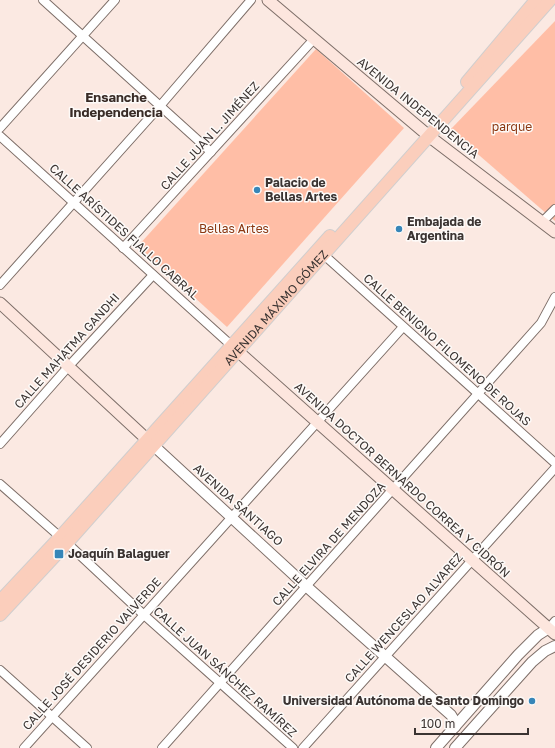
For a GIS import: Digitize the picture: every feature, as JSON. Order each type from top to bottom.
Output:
[{"type":"main road","name":"AVENIDA INDEPENDENCIA","points":[[268,0],[426,134],[555,232]]},
{"type":"main road","name":"AVENIDA MÁXIMO GÓMEZ","points":[[235,348],[324,255],[536,0]]},
{"type":"main road","name":"AVENIDA MÁXIMO GÓMEZ","points":[[0,615],[64,540],[426,134],[550,0]]},
{"type":"main road","name":"AVENIDA SANTIAGO","points":[[0,303],[150,443]]},
{"type":"main road","name":"AVENIDA DOCTOR BERNARDO CORREA Y CIDRÓN","points":[[235,348],[472,560],[553,628]]},
{"type":"main road","name":"AVENIDA MÁXIMO GÓMEZ","points":[[0,601],[64,540]]},
{"type":"street","points":[[43,0],[211,152]]},
{"type":"street","points":[[0,128],[115,0]]},
{"type":"street","points":[[0,285],[160,106],[251,0]]},
{"type":"street","name":"CALLE JUAN L. JIMÉNEZ","points":[[123,248],[314,39]]},
{"type":"street","name":"CALLE ARÍSTIDES FIALLO CABRAL","points":[[0,136],[235,348]]},
{"type":"street","points":[[542,222],[555,209]]},
{"type":"street","name":"CALLE BENIGNO FILOMENO DE ROJAS","points":[[324,255],[555,464]]},
{"type":"street","name":"CALLE MAHATMA GANDHI","points":[[0,444],[68,367],[153,275]]},
{"type":"street","name":"CALLE ELVIRA DE MENDOZA","points":[[162,748],[541,323],[555,297]]},
{"type":"street","name":"CALLE JOSÉ DESIDERIO VALVERDE","points":[[24,748],[403,327]]},
{"type":"street","name":"AVENIDA SANTIAGO","points":[[150,443],[306,586],[452,715],[455,727]]},
{"type":"street","name":"CALLE WENCESLAO ALVAREZ","points":[[302,748],[555,468]]},
{"type":"street","name":"CALLE JUAN SÁNCHEZ RAMÍREZ","points":[[0,484],[64,540],[144,615],[293,748]]},
{"type":"street","points":[[436,748],[538,634],[553,628]]},
{"type":"street","points":[[455,748],[532,662],[545,651],[555,646]]},
{"type":"street","points":[[0,670],[86,748]]},
{"type":"green space","name":"parque","points":[[555,21],[555,221],[450,130]]},
{"type":"green space","name":"Bellas Artes","points":[[316,49],[404,128],[227,327],[138,246]]},
{"type":"place","name":"Palacio de Bellas Artes","points":[[257,190]]},
{"type":"place","name":"Embajada de Argentina","points":[[399,229]]},
{"type":"place","name":"Joaquín Balaguer","points":[[59,554]]},
{"type":"place","name":"Universidad Autónoma de Santo Domingo","points":[[532,701]]},
{"type":"district","name":"Ensanche Independencia","points":[[116,104]]}]
